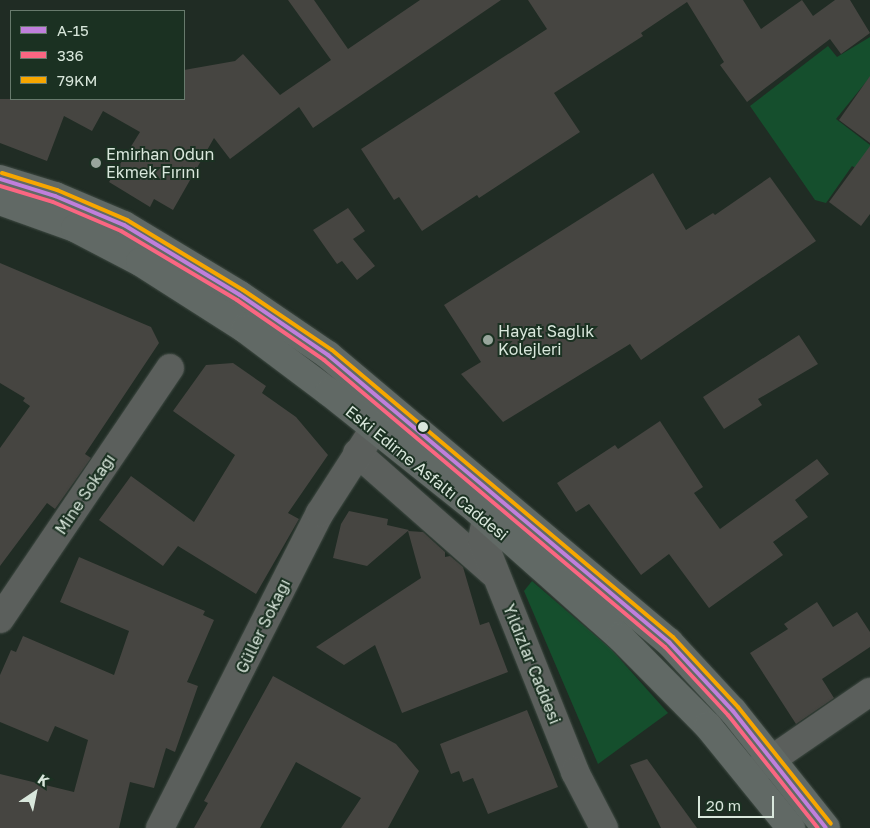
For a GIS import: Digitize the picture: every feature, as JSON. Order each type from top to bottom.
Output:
[{"type":"main road","name":"Eski Edirne Asfaltı Caddesi","points":[[1,197],[55,196],[124,225],[171,252],[297,332],[392,409],[494,510],[702,720],[791,828]]},
{"type":"main road","name":"Eski Edirne Asfaltı Caddesi","points":[[1,197],[75,228],[140,262],[244,329],[374,429],[494,510],[669,642],[733,711],[826,828]]},
{"type":"main road","points":[[374,429],[392,409]]},
{"type":"street","name":"Mine Sokağı","points":[[0,619],[170,368]]},
{"type":"street","name":"Güller Sokağı","points":[[160,828],[320,513],[374,429]]},
{"type":"street","points":[[357,453],[497,576]]},
{"type":"street","name":"Yıldızlar Caddesi","points":[[494,510],[482,539],[575,772],[604,828]]},
{"type":"street","points":[[749,775],[870,692]]},
{"type":"green space","points":[[870,37],[870,77],[836,119],[870,145],[870,176],[852,166],[826,203],[815,200],[750,106],[828,46],[837,57]]},
{"type":"green space","points":[[532,581],[611,649],[668,713],[598,764],[524,591]]},
{"type":"building","points":[[288,0],[314,0],[348,49],[420,0],[501,0],[313,128],[299,107],[230,159],[214,138],[173,210],[154,199],[150,207],[109,182],[140,132],[103,111],[92,131],[64,116],[47,161],[0,143],[0,99],[185,100],[185,70],[235,61],[243,54],[280,95],[331,60]]},
{"type":"building","points":[[528,0],[743,0],[761,29],[802,0],[813,16],[835,0],[850,0],[870,33],[841,54],[830,39],[747,102],[720,65],[724,62],[687,2],[641,33],[643,36],[554,93],[580,132],[479,198],[477,195],[422,231],[399,197],[394,200],[361,149],[547,29]]},
{"type":"building","points":[[870,76],[870,143],[839,120]]},
{"type":"building","points":[[870,146],[870,214],[861,226],[829,202]]},
{"type":"building","points":[[653,173],[686,230],[713,213],[715,215],[770,177],[816,241],[641,360],[630,344],[503,422],[461,374],[481,362],[444,305]]},
{"type":"building","points":[[348,208],[365,231],[353,239],[375,266],[357,280],[342,261],[337,264],[313,230]]},
{"type":"building","points":[[0,263],[151,327],[159,343],[85,454],[91,458],[55,509],[47,503],[0,566],[0,448],[30,406],[23,401],[25,398],[0,383]]},
{"type":"building","points":[[799,335],[818,364],[758,399],[762,405],[724,429],[703,397]]},
{"type":"building","points":[[233,363],[266,386],[262,393],[296,417],[328,455],[288,513],[299,519],[256,594],[178,546],[163,566],[99,520],[131,476],[194,522],[235,455],[173,411],[206,365]]},
{"type":"building","points":[[660,421],[703,487],[694,493],[720,529],[817,459],[829,474],[795,500],[808,517],[773,542],[783,555],[709,608],[669,554],[641,575],[589,504],[576,512],[557,483],[615,445],[618,449]]},
{"type":"building","points":[[349,511],[388,519],[387,525],[409,530],[367,566],[333,558],[341,524]]},
{"type":"building","points":[[408,531],[423,532],[445,552],[445,557],[450,556],[463,567],[480,625],[489,622],[508,672],[402,713],[375,645],[344,665],[316,647],[421,578]]},
{"type":"building","points":[[79,557],[205,611],[203,615],[214,620],[187,682],[198,686],[175,752],[166,748],[154,788],[130,782],[119,828],[0,828],[0,774],[74,792],[88,740],[55,726],[48,742],[0,722],[0,675],[11,650],[16,652],[23,636],[114,675],[129,631],[60,602]]},
{"type":"building","points":[[817,602],[833,627],[857,612],[870,632],[870,647],[822,679],[834,698],[796,724],[750,653],[788,629],[784,624]]},
{"type":"building","points":[[273,676],[396,744],[419,771],[388,828],[341,828],[361,798],[296,762],[260,828],[194,828],[208,803],[204,801]]},
{"type":"building","points":[[527,710],[558,787],[488,814],[473,778],[463,782],[459,771],[451,774],[440,744]]},
{"type":"building","points":[[647,759],[697,828],[661,828],[630,765]]},
{"type":"transit line","name":"79KM","points":[[2,173],[57,190],[127,220],[243,290],[332,350],[673,637],[738,707],[831,824]]},
{"type":"transit line","name":"A-15","points":[[0,179],[55,196],[124,225],[240,295],[328,355],[669,642],[733,711],[826,828]]},
{"type":"transit line","name":"336","points":[[0,186],[53,202],[121,231],[237,300],[324,360],[665,647],[728,715],[818,828]]},
{"type":"place","name":"Emirhan Odun Ekmek Fırını","points":[[96,163]]},
{"type":"place","name":"Hayat Sağlık Kolejleri","points":[[488,340]]}]
